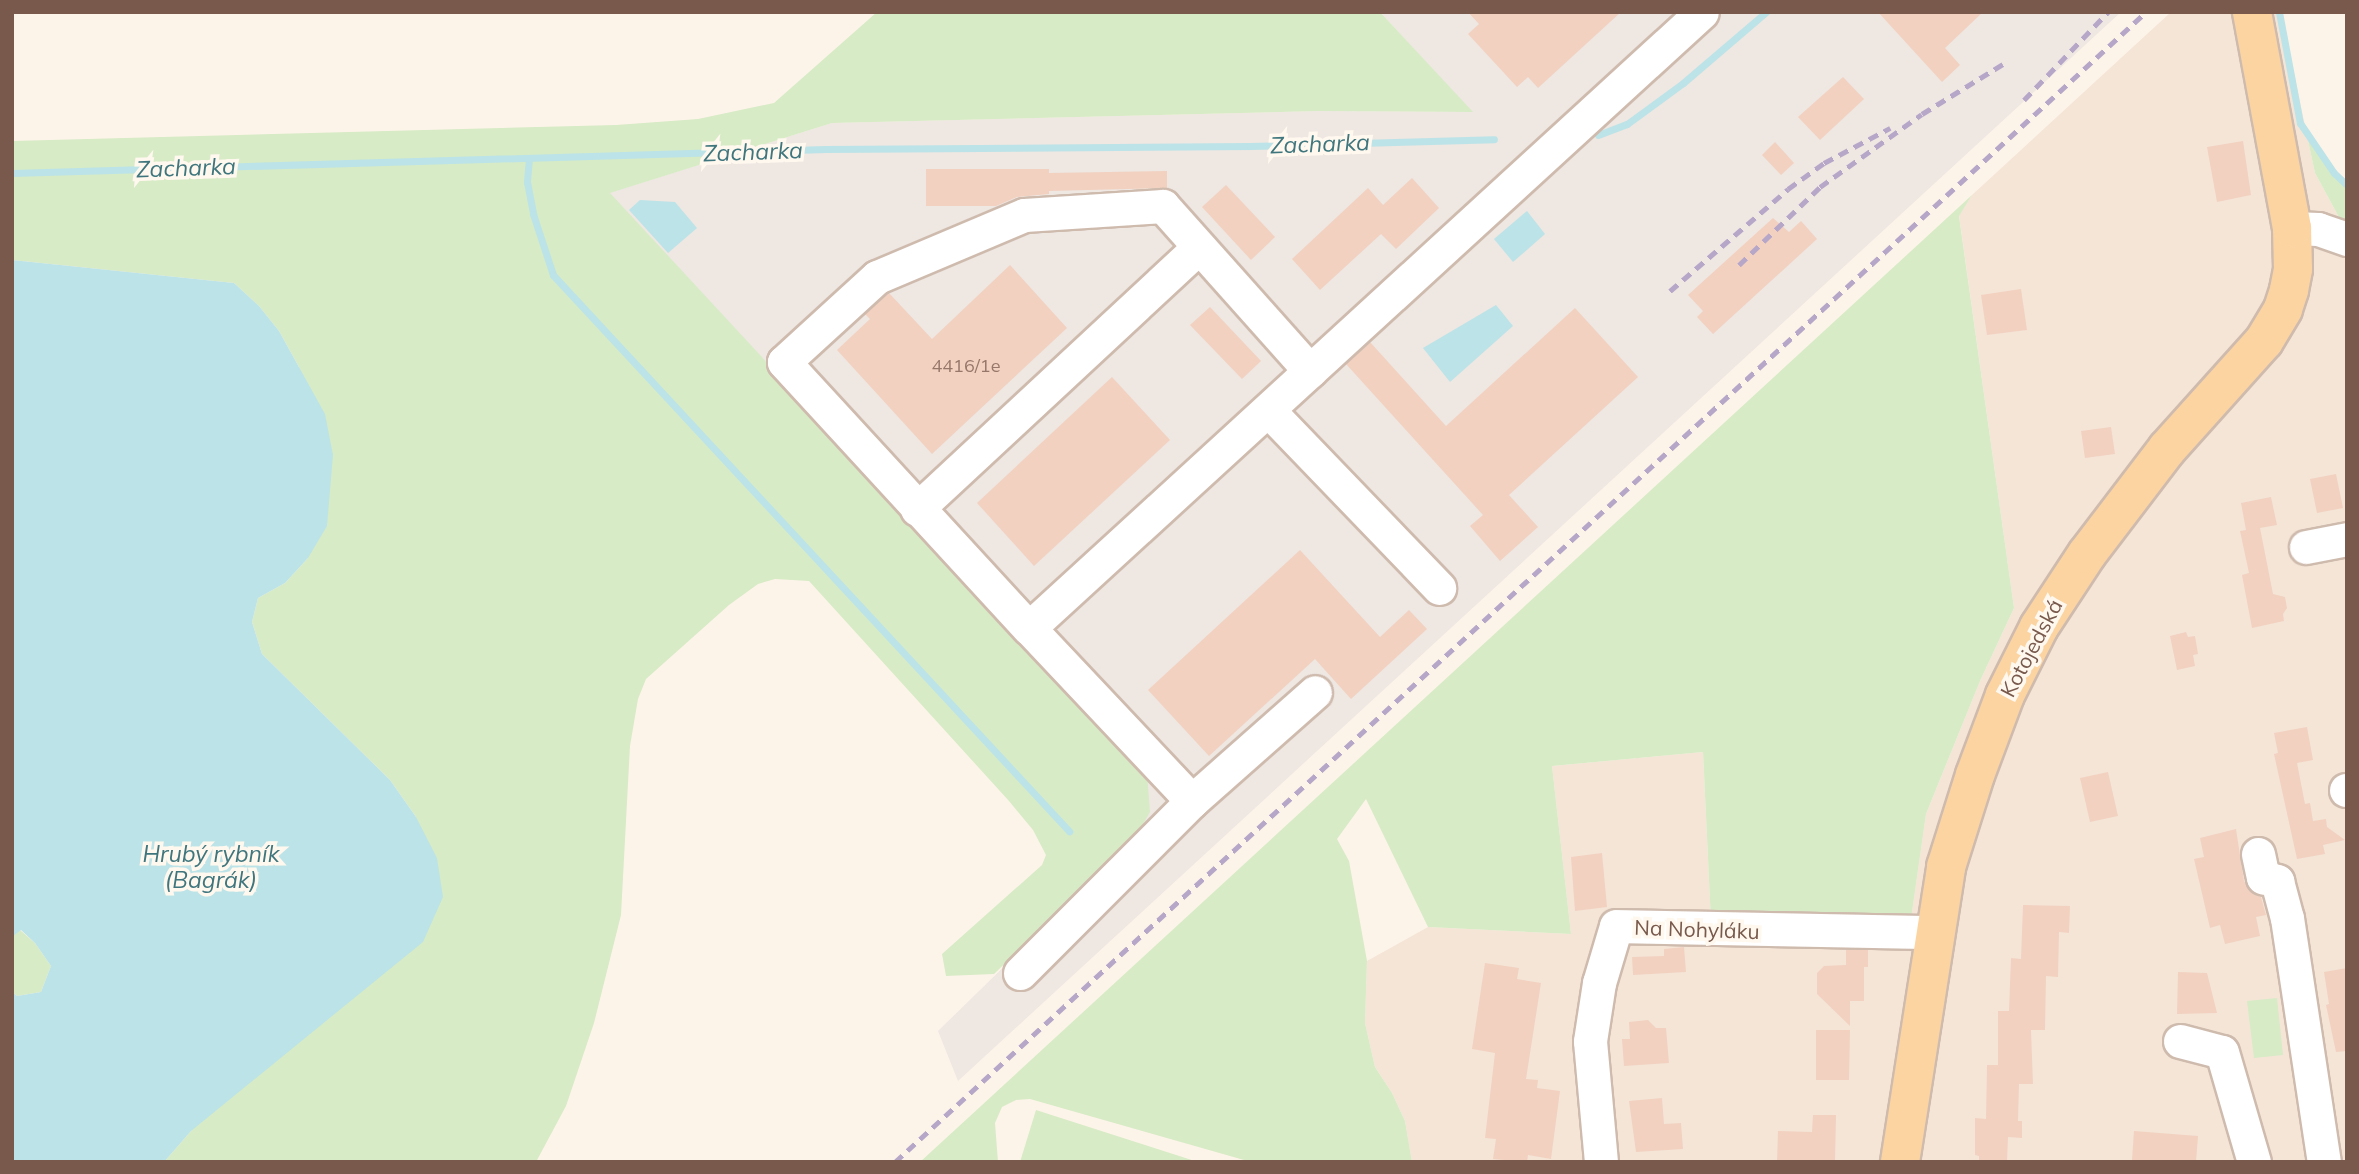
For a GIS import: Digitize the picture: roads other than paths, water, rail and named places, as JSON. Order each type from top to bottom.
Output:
[{"type":"main road","name":"Kotojedská","points":[[1900,1162],[1946,867],[1989,736],[2021,661],[2059,593],[2109,523],[2167,449],[2247,360],[2274,324],[2289,290],[2293,269],[2290,214],[2252,12]]},
{"type":"street","points":[[1029,628],[1702,12]]},
{"type":"street","points":[[1192,801],[917,509],[784,362],[877,277],[1024,215],[1163,206],[1310,371]]},
{"type":"street","points":[[2290,214],[2318,229],[2347,239]]},
{"type":"street","points":[[917,509],[1199,247]]},
{"type":"street","points":[[1268,410],[1439,587]]},
{"type":"street","points":[[2305,547],[2347,539]]},
{"type":"street","points":[[1020,973],[1192,801],[1315,692]]},
{"type":"street","points":[[2258,854],[2263,877],[2277,881],[2287,918],[2324,1162]]},
{"type":"street","name":"Na Nohyláku","points":[[1601,1162],[1590,1041],[1599,983],[1616,926],[1934,932]]},
{"type":"street","points":[[2180,1041],[2222,1052],[2254,1162]]},
{"type":"water","points":[[640,200],[675,202],[697,228],[668,253],[629,210]]},
{"type":"water","points":[[1527,211],[1545,234],[1513,262],[1494,239]]},
{"type":"water","name":"Hrubý rybník (Bagrák)","points":[[12,260],[234,283],[259,306],[279,331],[325,414],[333,455],[327,526],[308,558],[285,583],[258,598],[252,622],[262,654],[390,780],[416,817],[437,858],[443,897],[423,942],[191,1131],[164,1162],[12,1162],[12,992],[17,996],[41,992],[51,966],[35,943],[21,930],[12,937]]},
{"type":"water","points":[[1496,305],[1513,326],[1450,382],[1423,348]]},
{"type":"waterway","name":"Zacharka","points":[[1598,135],[1627,124],[1683,83],[1766,12]]},
{"type":"waterway","name":"Zacharka","points":[[2279,12],[2300,123],[2334,173],[2347,185]]},
{"type":"waterway","name":"Zacharka","points":[[12,173],[826,149],[1250,146],[1494,139]]},
{"type":"waterway","points":[[529,158],[527,182],[533,214],[553,275],[1069,831]]},
{"type":"railway","points":[[2024,100],[2108,12]]},
{"type":"railway","points":[[895,1162],[2146,12]]},
{"type":"railway","points":[[1739,265],[1820,187],[1922,114],[2003,64]]},
{"type":"railway","points":[[1670,291],[1788,189],[1824,163],[1890,128]]}]
